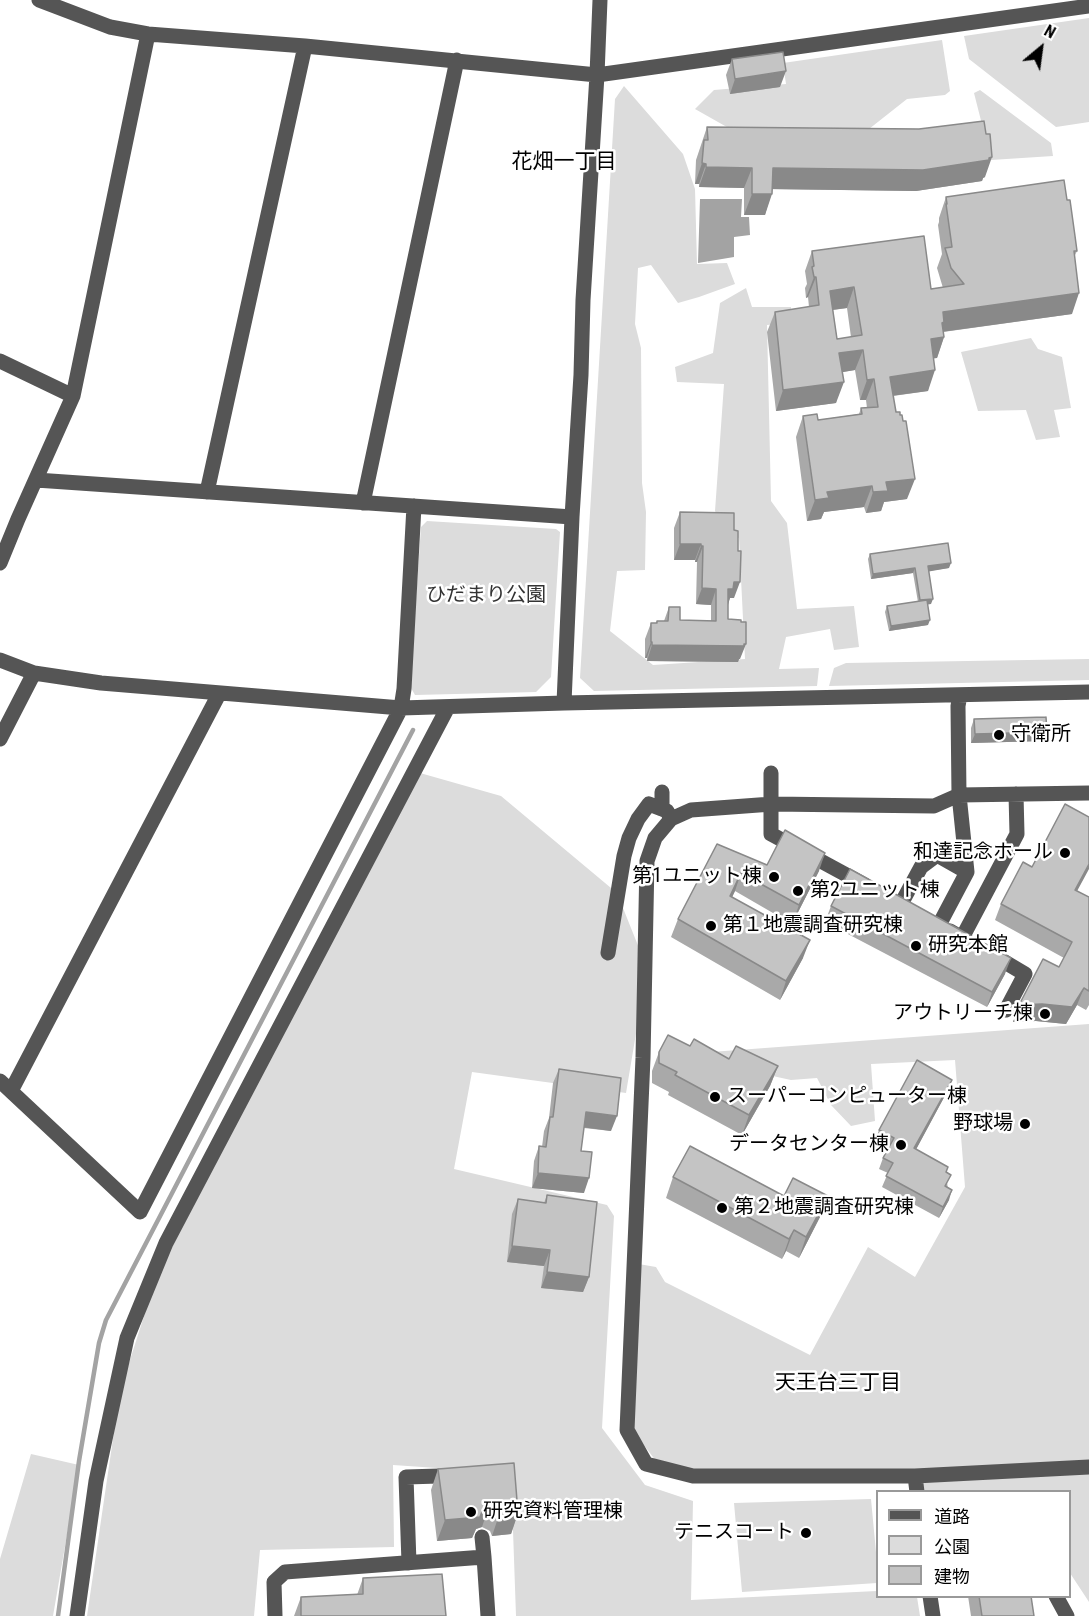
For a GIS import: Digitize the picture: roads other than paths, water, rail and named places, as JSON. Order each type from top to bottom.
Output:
[{"type":"street","points":[[39,0],[110,27],[148,34],[305,46],[597,75],[1069,4],[1089,6]]},
{"type":"street","points":[[564,703],[600,0]]},
{"type":"street","points":[[0,563],[73,396],[148,34]]},
{"type":"street","points":[[207,492],[305,46]]},
{"type":"street","points":[[363,503],[457,60]]},
{"type":"street","points":[[0,361],[73,396]]},
{"type":"street","points":[[36,480],[572,517]]},
{"type":"street","points":[[219,694],[6,1086],[140,1212],[401,708],[405,678],[414,506]]},
{"type":"street","points":[[0,660],[34,673],[91,682],[401,708],[1089,692]]},
{"type":"street","points":[[0,739],[34,673]]},
{"type":"street","points":[[960,695],[958,706],[959,795],[967,872],[934,922],[1025,974],[1006,1010]]},
{"type":"street","points":[[77,1616],[96,1480],[127,1338],[140,1306],[166,1243],[448,707]]},
{"type":"street","points":[[771,773],[771,834],[905,907],[921,867],[937,855],[967,872]]},
{"type":"street","points":[[662,792],[666,814],[647,861],[643,1058],[627,1430],[646,1464],[693,1476],[916,1484],[1089,1467]]},
{"type":"street","points":[[608,952],[622,866],[629,838],[638,819],[649,804],[666,814],[772,804],[934,806],[959,795],[1089,793]]},
{"type":"street","points":[[971,943],[1017,834],[1016,794]]},
{"type":"street","points":[[409,1563],[406,1477],[439,1476]]},
{"type":"street","points":[[482,1537],[488,1616]]},
{"type":"street","points":[[275,1616],[274,1582],[285,1572],[484,1557]]},
{"type":"street","points":[[930,1598],[933,1616]]},
{"type":"street","points":[[1057,1598],[1067,1616]]},
{"type":"waterway","points":[[58,1616],[79,1461],[99,1343],[106,1320],[413,730]]},
{"type":"place","name":"守衛所","points":[[999,735]]},
{"type":"place","name":"和達記念ホール","points":[[1065,853]]},
{"type":"place","name":"第1ユニット棟","points":[[774,877]]},
{"type":"place","name":"第2ユニット棟","points":[[798,891]]},
{"type":"place","name":"第１地震調査研究棟","points":[[711,926]]},
{"type":"place","name":"研究本館","points":[[916,946]]},
{"type":"place","name":"アウトリーチ棟","points":[[1045,1014]]},
{"type":"place","name":"スーパーコンピューター棟","points":[[715,1097]]},
{"type":"place","name":"野球場","points":[[1025,1124]]},
{"type":"place","name":"データセンター棟","points":[[901,1145]]},
{"type":"place","name":"第２地震調査研究棟","points":[[722,1208]]},
{"type":"place","name":"研究資料管理棟","points":[[471,1512]]},
{"type":"place","name":"テニスコート","points":[[806,1533]]},
{"type":"district","name":"花畑一丁目","points":[[564,163]]},
{"type":"district","name":"天王台三丁目","points":[[838,1384]]},
{"type":"park label","name":"ひだまり公園","points":[[486,596]]}]
